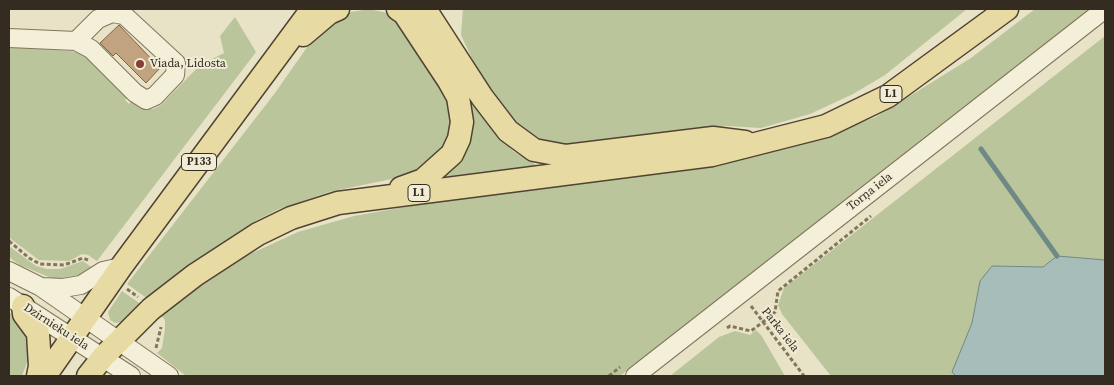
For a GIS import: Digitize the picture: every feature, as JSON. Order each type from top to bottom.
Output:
[{"type":"main road","points":[[277,57],[312,9]]},
{"type":"main road","name":"P133","points":[[45,376],[87,317],[123,277],[277,57],[329,13],[338,9]]},
{"type":"main road","name":"L1","points":[[103,357],[151,309],[195,275],[258,234],[291,218],[338,203],[712,155],[826,126],[872,104],[910,81],[1007,9]]},
{"type":"main road","points":[[407,10],[482,97],[508,131],[534,150],[566,156],[713,138],[757,143]]},
{"type":"main road","points":[[369,200],[424,180],[452,154],[459,138],[462,122],[458,97],[407,10]]},
{"type":"main road","points":[[16,301],[34,326],[40,342],[38,376]]},
{"type":"main road","points":[[88,376],[103,357]]},
{"type":"street","name":"Torņa iela","points":[[635,376],[1105,9]]},
{"type":"street","points":[[9,38],[76,41],[91,49],[135,93],[146,100],[155,96],[175,75],[176,63],[124,15],[112,13],[98,20],[76,41]]},
{"type":"street","name":"Dzirnieku iela","points":[[9,271],[42,287],[169,376]]},
{"type":"street","points":[[42,287],[63,288],[81,285],[103,271],[123,277]]},
{"type":"street","name":"Dzirnieku iela","points":[[16,301],[131,376]]},
{"type":"path","points":[[723,331],[730,326],[751,331],[763,322],[774,312],[778,291],[874,213]]},
{"type":"path","points":[[9,241],[29,258],[40,264],[64,265],[83,258],[95,265]]},
{"type":"path","points":[[123,277],[144,302]]},
{"type":"path","name":"Parka iela","points":[[741,294],[804,376]]},
{"type":"path","points":[[156,349],[160,337],[160,321]]},
{"type":"green space","points":[[369,9],[387,13],[406,29],[451,100],[453,129],[442,154],[411,175],[329,192],[279,209],[257,220],[148,299],[127,284],[275,93],[319,30],[339,14]]},
{"type":"green space","points":[[463,9],[967,9],[885,75],[853,94],[810,114],[761,128],[726,126],[580,148],[531,140],[487,91],[461,35]]},
{"type":"green space","points":[[1035,9],[1090,9],[620,376],[186,376],[157,353],[162,348],[165,329],[165,320],[160,314],[235,261],[298,232],[354,216],[422,204],[669,170],[786,149],[876,117],[971,58]]},
{"type":"green space","points":[[235,17],[256,52],[97,261],[88,255],[82,254],[69,261],[39,260],[11,239],[9,236],[9,46],[80,52],[110,79],[127,98],[125,100],[129,104],[131,102],[140,108],[153,109],[161,105],[200,65],[224,53],[220,36]]},
{"type":"green space","points":[[424,22],[496,133],[513,151],[538,166],[446,178],[443,175],[466,142]]},
{"type":"green space","points":[[1105,36],[1105,376],[831,376],[782,314],[778,305],[784,288]]},
{"type":"green space","points":[[9,246],[36,266],[47,269],[60,269],[83,261],[91,267],[75,277],[56,280],[20,265],[9,257]]},
{"type":"green space","points":[[122,291],[142,305],[123,322],[115,323],[110,320],[108,312]]},
{"type":"green space","points":[[9,312],[27,329],[32,349],[22,376],[9,376]]},
{"type":"green space","points":[[756,330],[761,335],[785,376],[670,376],[719,337],[735,331],[750,335]]},
{"type":"water","points":[[1057,256],[1105,260],[1105,376],[956,376],[952,372],[972,323],[980,281],[992,266],[1043,267]]},
{"type":"building","points":[[119,25],[160,68],[146,83],[116,53],[113,56],[100,43]]},
{"type":"waterway","points":[[981,149],[1057,256]]},
{"type":"place","name":"Viada, Lidosta","points":[[140,64]]}]
